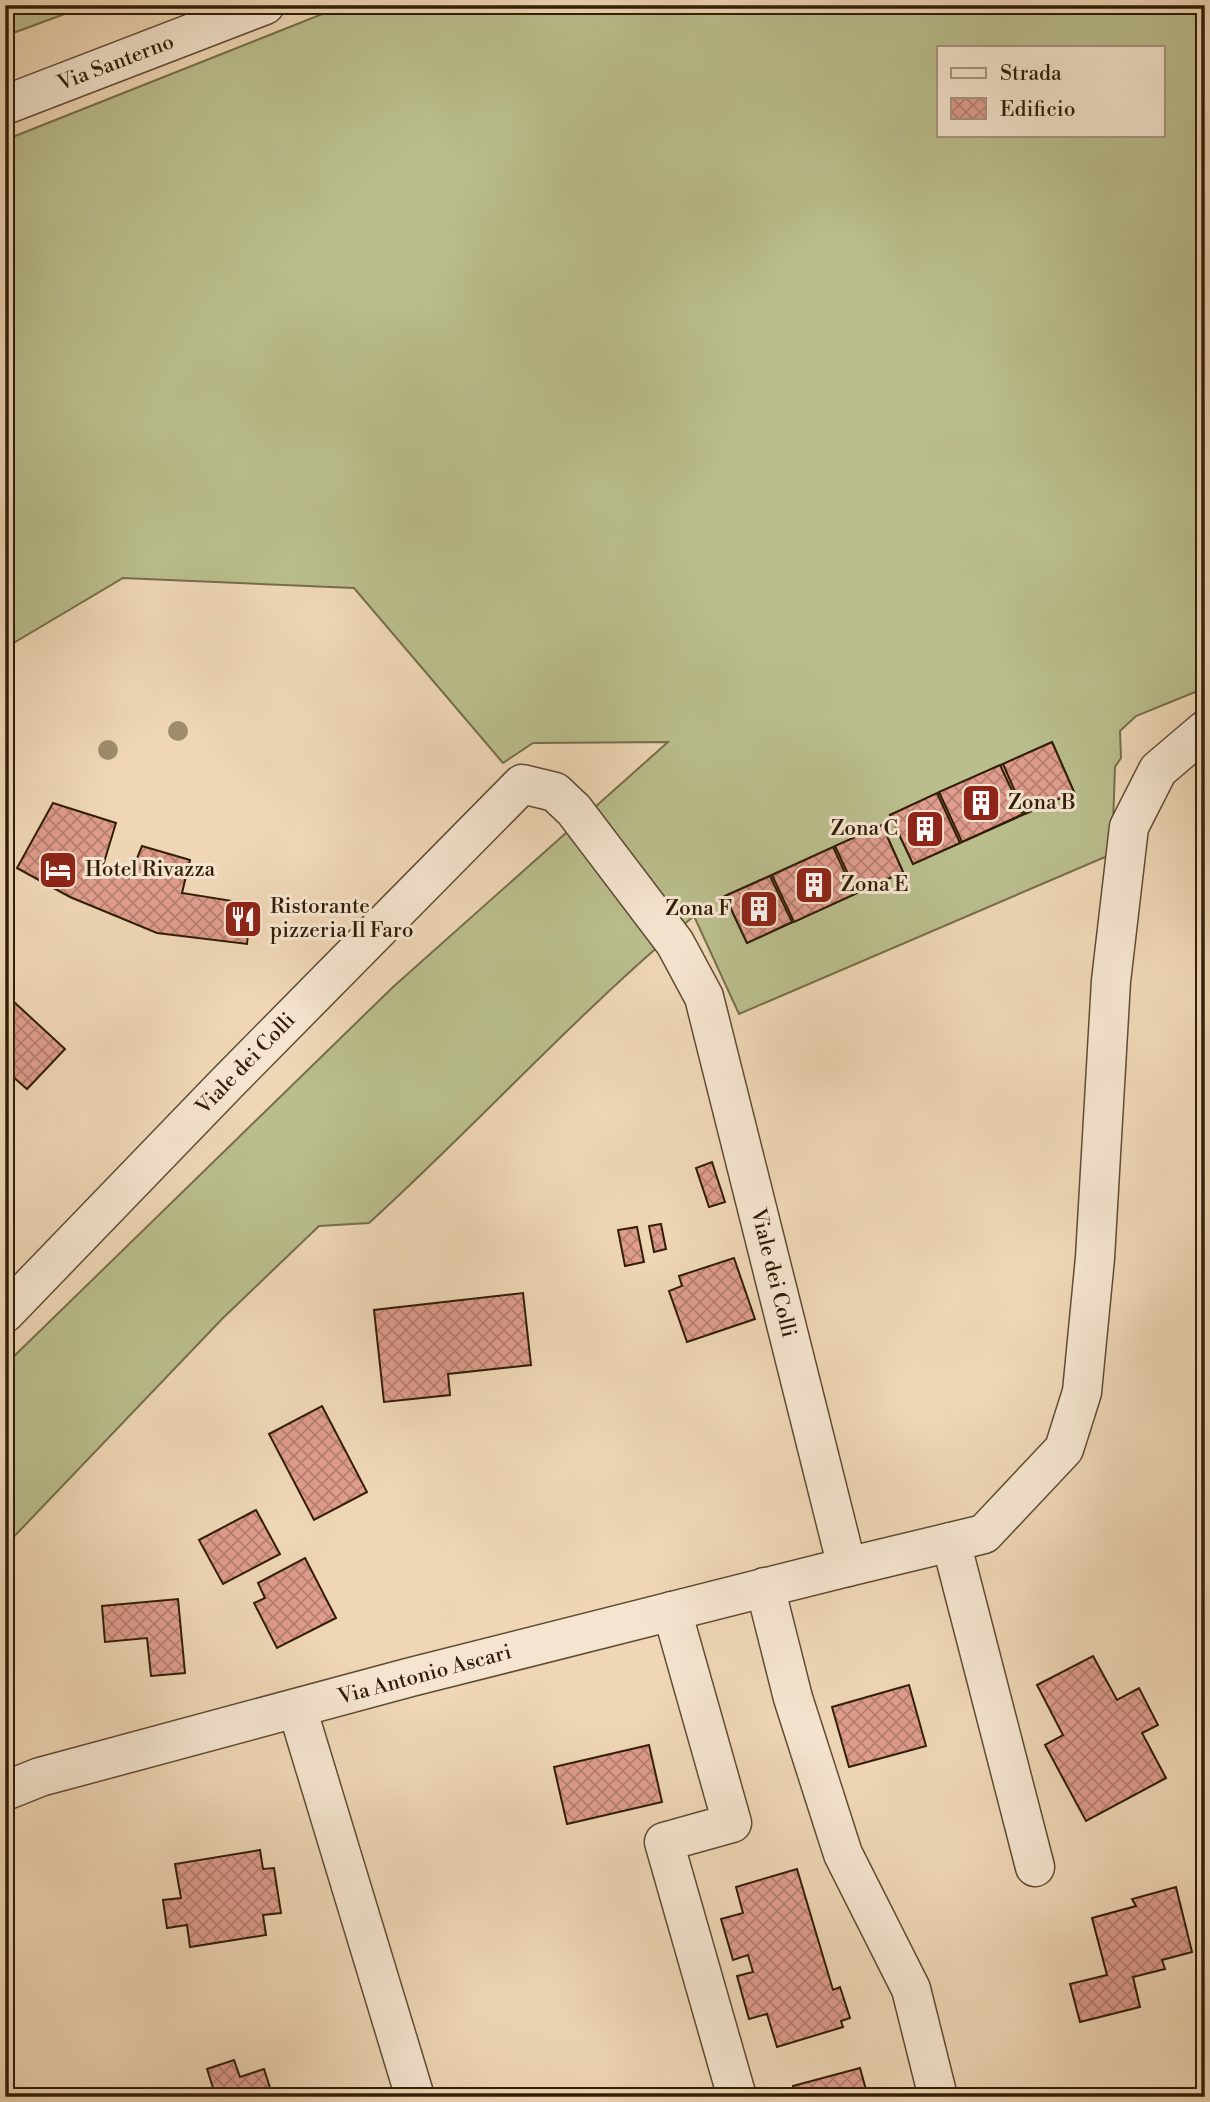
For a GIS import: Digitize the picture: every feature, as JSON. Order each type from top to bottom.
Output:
[{"type":"street","name":"Via Santerno","points":[[5,105],[265,5]]},
{"type":"street","points":[[847,1567],[984,1534],[1064,1449],[1082,1392],[1095,1258],[1111,981],[1129,827],[1158,770],[1205,730]]},
{"type":"street","name":"Viale dei Colli","points":[[5,1313],[522,784],[555,792],[574,810],[675,943],[704,997],[847,1567]]},
{"type":"street","points":[[951,1542],[1035,1867]]},
{"type":"street","name":"Via Antonio Ascari","points":[[5,1791],[40,1777],[847,1567]]},
{"type":"street","points":[[765,1587],[793,1698],[843,1854],[911,1989],[938,2097]]},
{"type":"street","points":[[672,1611],[732,1824],[664,1842],[737,2097]]},
{"type":"street","points":[[297,1709],[415,2097]]},
{"type":"green space","points":[[5,5],[89,5],[5,36]]},
{"type":"green space","points":[[345,5],[1205,5],[1205,688],[1136,716],[1120,731],[1121,758],[1115,767],[1112,854],[739,1014],[694,916],[610,990],[369,1223],[319,1226],[222,1319],[5,1546],[5,1365],[393,987],[668,742],[533,743],[503,763],[354,588],[123,578],[5,648],[5,140]]},
{"type":"building","points":[[1052,742],[1074,792],[913,864],[890,815]]},
{"type":"building","points":[[1052,742],[1074,792],[1025,814],[1003,764]]},
{"type":"building","name":"Zona B","points":[[1000,765],[1023,814],[962,842],[939,792]]},
{"type":"building","name":"Zona C","points":[[937,793],[960,843],[913,864],[890,815]]},
{"type":"building","points":[[53,803],[116,823],[102,869],[129,878],[142,846],[190,860],[182,893],[251,904],[247,944],[157,933],[70,897],[17,868]]},
{"type":"building","points":[[882,825],[903,872],[747,943],[725,896]]},
{"type":"building","points":[[882,825],[903,872],[857,893],[835,846]]},
{"type":"building","name":"Zona E","points":[[833,847],[855,894],[794,922],[772,875]]},
{"type":"building","name":"Zona F","points":[[770,876],[792,922],[747,943],[725,896]]},
{"type":"building","points":[[14,1002],[65,1049],[27,1089],[11,1075],[5,1081],[5,1011]]},
{"type":"building","points":[[712,1162],[725,1202],[709,1207],[696,1168]]},
{"type":"building","points":[[661,1224],[666,1249],[654,1252],[649,1226]]},
{"type":"building","points":[[637,1227],[644,1262],[625,1266],[618,1230]]},
{"type":"building","points":[[734,1258],[755,1319],[687,1342],[669,1291],[682,1286],[679,1276]]},
{"type":"building","points":[[523,1293],[531,1365],[448,1374],[450,1395],[384,1402],[374,1310]]},
{"type":"building","points":[[322,1406],[367,1492],[314,1520],[269,1434]]},
{"type":"building","points":[[256,1510],[280,1554],[223,1584],[199,1540]]},
{"type":"building","points":[[305,1558],[336,1618],[277,1648],[254,1603],[265,1598],[258,1583]]},
{"type":"building","points":[[178,1599],[185,1673],[151,1676],[147,1638],[105,1642],[102,1606]]},
{"type":"building","points":[[1093,1656],[1117,1700],[1139,1688],[1158,1725],[1142,1733],[1166,1778],[1086,1821],[1045,1745],[1063,1735],[1037,1685]]},
{"type":"building","points":[[909,1685],[926,1746],[849,1767],[832,1707]]},
{"type":"building","points":[[649,1745],[662,1802],[567,1824],[554,1767]]},
{"type":"building","points":[[260,1850],[263,1869],[274,1868],[281,1913],[263,1915],[266,1935],[190,1947],[187,1925],[167,1928],[163,1900],[181,1898],[175,1864]]},
{"type":"building","points":[[797,1869],[833,1990],[840,1987],[850,2018],[841,2021],[843,2027],[777,2047],[767,2014],[749,2019],[737,1976],[753,1972],[748,1955],[733,1960],[721,1919],[743,1913],[736,1887]]},
{"type":"building","points":[[1176,1887],[1192,1952],[1162,1960],[1165,1969],[1133,1977],[1140,2007],[1080,2022],[1070,1984],[1107,1975],[1092,1918],[1136,1906],[1132,1899]]},
{"type":"building","points":[[234,2060],[240,2077],[264,2069],[273,2097],[216,2097],[207,2069]]},
{"type":"building","points":[[860,2068],[868,2097],[796,2097],[793,2086]]},
{"type":"place","name":"Zona B","points":[[981,803]]},
{"type":"place","name":"Zona C","points":[[925,829]]},
{"type":"place","name":"Hotel Rivazza","points":[[58,870]]},
{"type":"place","name":"Zona E","points":[[814,885]]},
{"type":"place","name":"Zona F","points":[[759,909]]},
{"type":"place","name":"Ristorante pizzeria Il Faro","points":[[243,919]]}]
